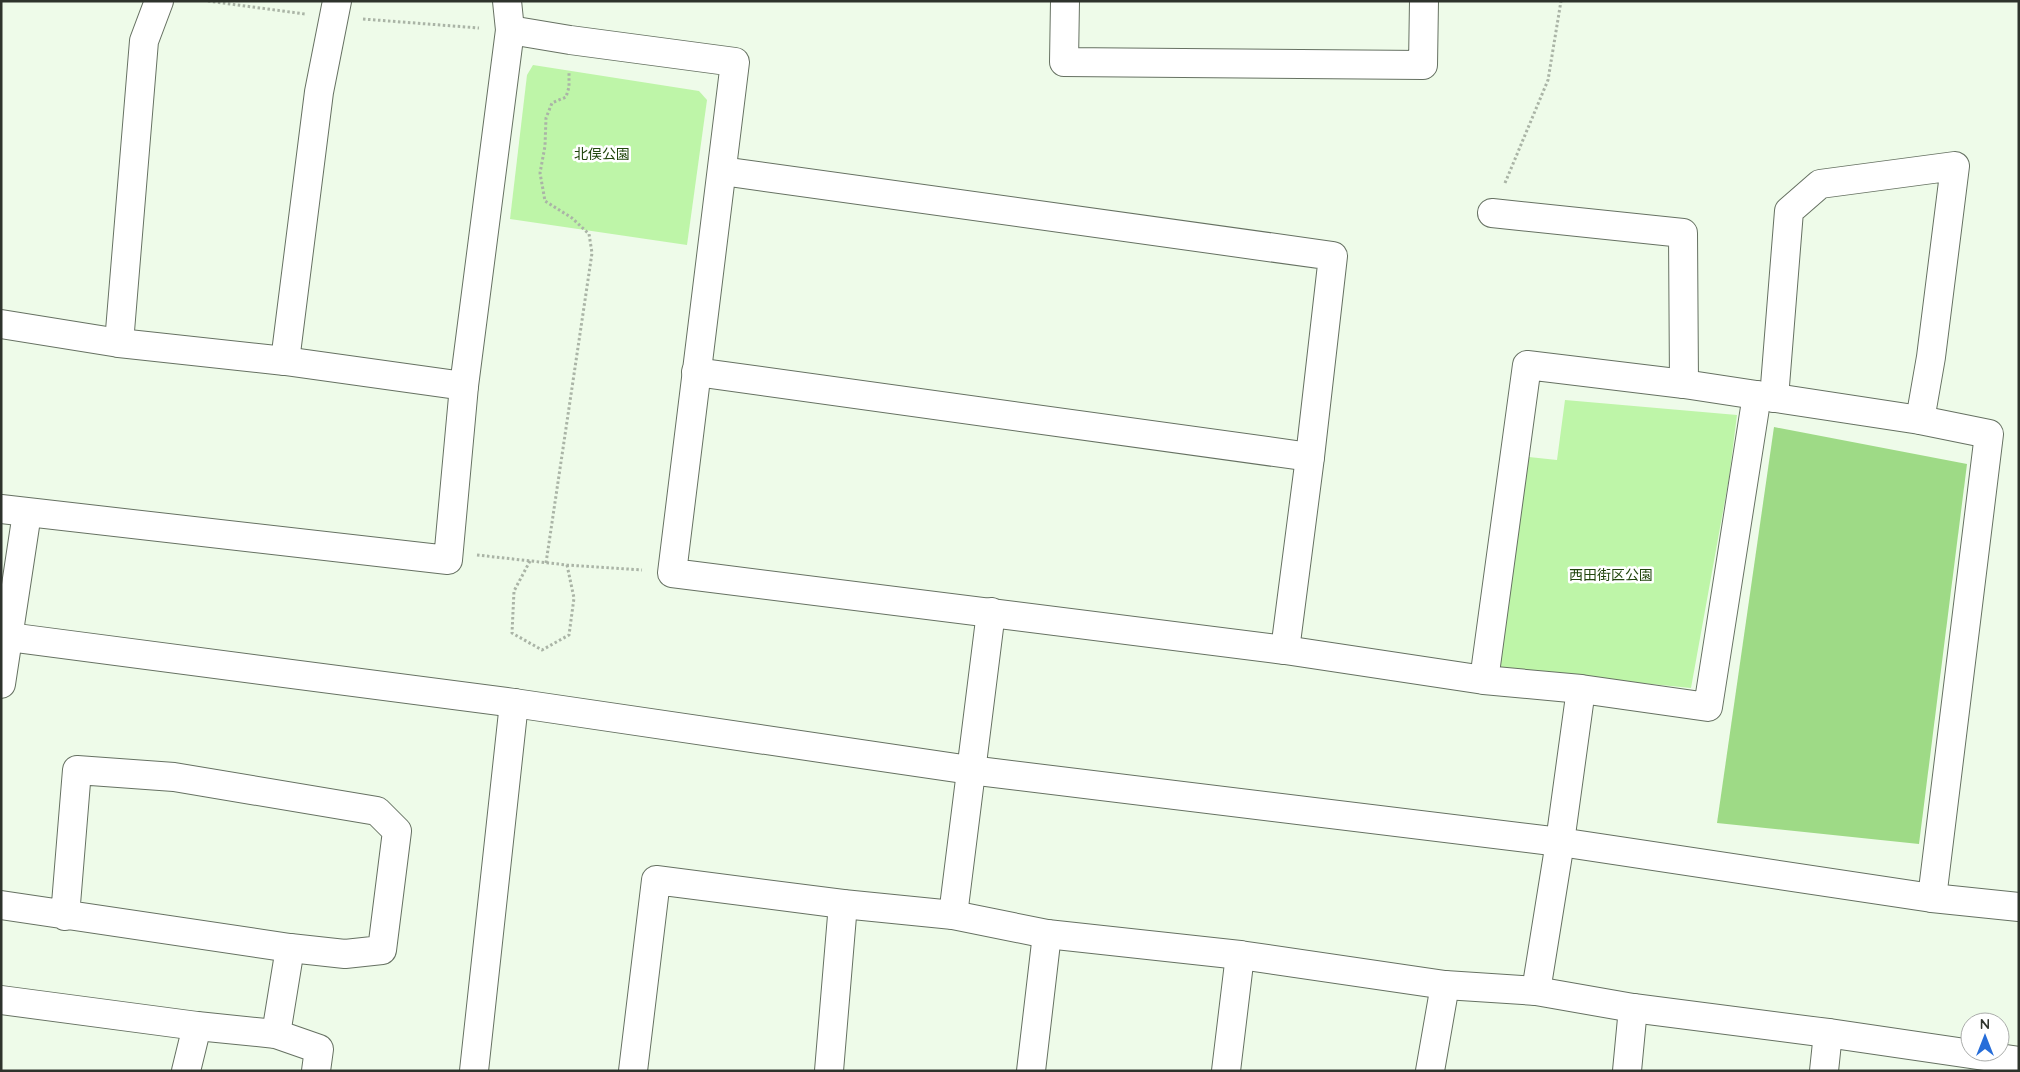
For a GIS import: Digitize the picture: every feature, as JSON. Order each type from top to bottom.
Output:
[{"type":"street","points":[[120,343],[144,41],[159,1]]},
{"type":"street","points":[[1,684],[14,511],[448,560],[464,386],[510,30],[507,1]]},
{"type":"street","points":[[1065,1],[1064,62],[1423,65],[1424,1]]},
{"type":"street","points":[[285,361],[319,92],[335,9]]},
{"type":"street","points":[[510,30],[735,62],[672,572],[1285,650],[1484,680],[1581,689],[1708,707],[1765,396],[1789,211],[1820,184],[1955,166],[1931,357],[1920,420]]},
{"type":"street","points":[[722,171],[1333,256],[1285,650]]},
{"type":"street","points":[[1492,213],[1683,233],[1684,384]]},
{"type":"street","points":[[1,324],[120,343],[285,361],[464,386]]},
{"type":"street","points":[[1484,680],[1527,365],[1765,396],[1920,420],[1989,434],[1932,898]]},
{"type":"street","points":[[696,372],[1310,457]]},
{"type":"street","points":[[953,915],[991,612]]},
{"type":"street","points":[[5,637],[514,703],[970,770],[1560,842],[1932,898],[2019,907]]},
{"type":"street","points":[[1536,991],[1560,842],[1581,689]]},
{"type":"street","points":[[474,1071],[514,703]]},
{"type":"street","points":[[1,905],[65,916],[290,948],[345,954],[382,950],[398,831],[377,810],[174,777],[77,770],[65,916]]},
{"type":"street","points":[[633,1071],[656,880],[843,904],[953,915],[1047,934],[1240,954],[1445,985],[1536,991],[1633,1008],[1828,1033],[2019,1061]]},
{"type":"street","points":[[829,1071],[843,904]]},
{"type":"street","points":[[1031,1071],[1047,934]]},
{"type":"street","points":[[276,1034],[290,948]]},
{"type":"street","points":[[1226,1071],[1240,954]]},
{"type":"street","points":[[1430,1071],[1445,985]]},
{"type":"street","points":[[1,1000],[197,1026],[276,1034],[319,1049],[316,1071]]},
{"type":"street","points":[[1628,1071],[1633,1008]]},
{"type":"street","points":[[186,1071],[197,1026]]},
{"type":"street","points":[[1824,1071],[1828,1033]]},
{"type":"path","points":[[208,1],[335,9],[510,30]]},
{"type":"path","points":[[1492,213],[1548,80],[1561,1]]},
{"type":"path","points":[[546,563],[592,253],[590,234],[572,218],[545,201],[540,173],[545,146],[546,118],[552,103],[566,96],[568,87]]},
{"type":"path","points":[[449,551],[567,565],[672,572]]},
{"type":"path","points":[[530,561],[514,591],[512,632],[542,650],[569,635],[574,598],[567,565]]},
{"type":"green space","name":"北俣公園","points":[[533,65],[699,91],[707,100],[687,245],[510,219],[527,75]]},
{"type":"green space","name":"西田街区公園","points":[[1565,400],[1737,415],[1729,478],[1691,688],[1499,669],[1529,457],[1557,460]]},
{"type":"shaded area","points":[[1774,427],[1967,464],[1919,844],[1717,823]]}]
